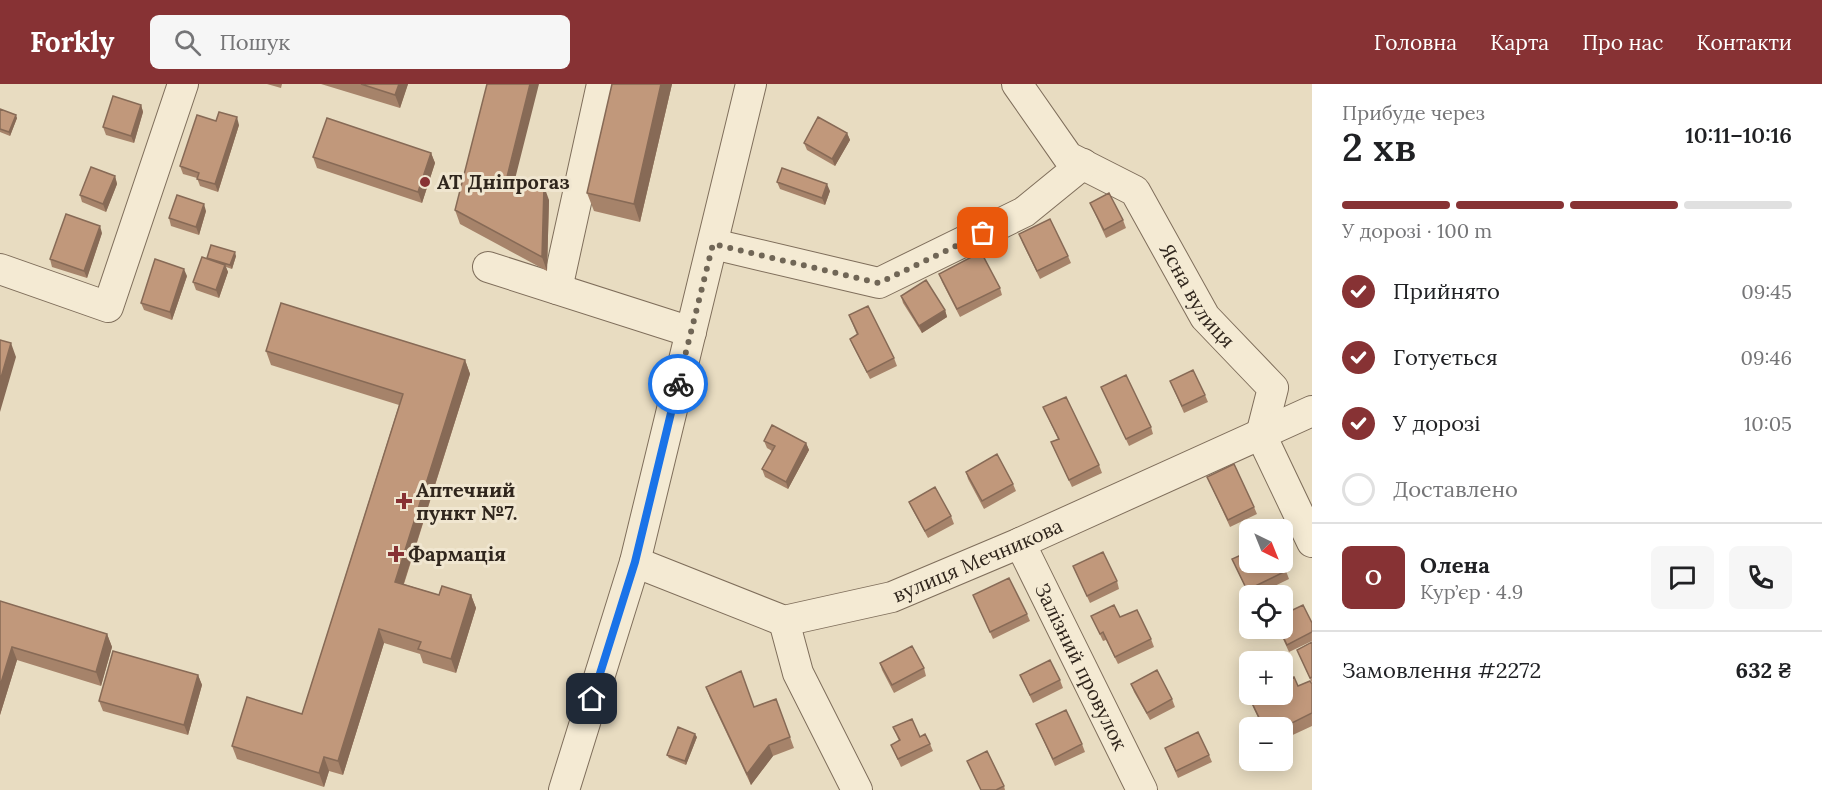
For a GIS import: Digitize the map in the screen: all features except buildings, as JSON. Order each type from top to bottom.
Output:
[{"type":"street","points":[[0,269],[108,307],[183,84]]},
{"type":"street","points":[[557,289],[602,84]]},
{"type":"street","points":[[564,790],[635,562],[751,84]]},
{"type":"street","name":"Ясна вулиця","points":[[1017,84],[1068,158],[1136,190],[1205,316],[1273,388],[1261,435]]},
{"type":"street","points":[[713,244],[879,283],[1024,212],[1083,164]]},
{"type":"street","points":[[488,267],[691,332]]},
{"type":"street","name":"вулиця Мечникова","points":[[784,621],[892,597],[1020,543],[1312,411]]},
{"type":"street","points":[[1261,435],[1312,542]]},
{"type":"street","name":"Залізний провулок","points":[[1020,543],[1142,790]]},
{"type":"street","points":[[635,562],[784,621],[798,673],[857,790]]},
{"type":"way so far","points":[[678,384],[713,244],[879,283],[983,233]]},
{"type":"place","name":"АТ Дніпрогаз","points":[[425,182]]},
{"type":"place","name":"Аптечний пункт №7.","points":[[404,501]]},
{"type":"place","name":"Фармація","points":[[396,554]]},
{"type":"route","points":[[592,699],[635,562],[678,384]]}]
